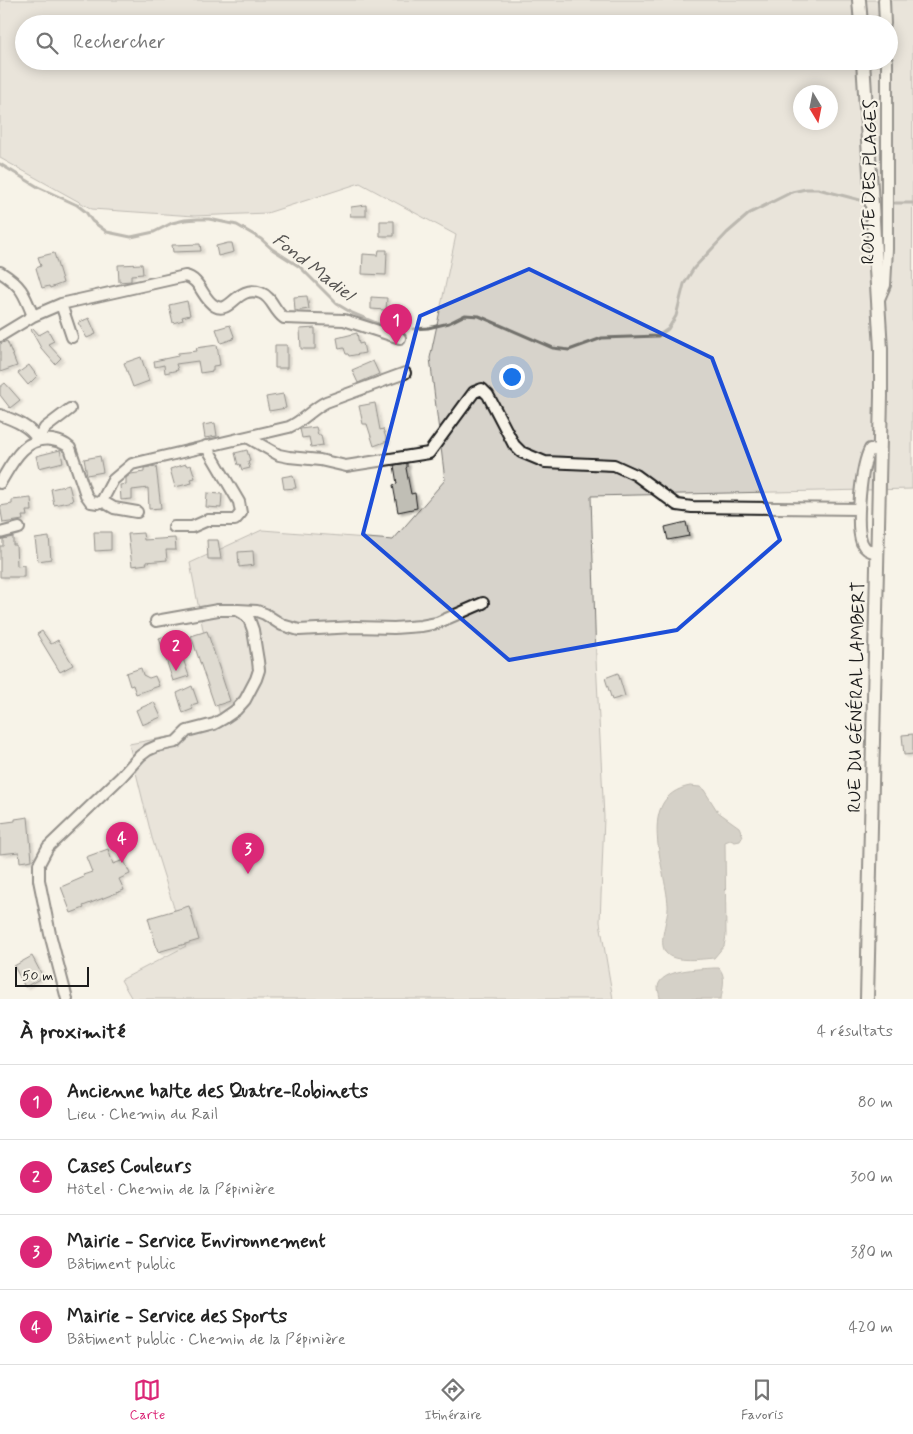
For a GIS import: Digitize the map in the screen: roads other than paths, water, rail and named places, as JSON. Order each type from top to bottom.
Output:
[{"type":"main road","points":[[859,0],[860,15]]},
{"type":"main road","name":"ROUTE DES PLAGES","points":[[864,70],[881,349],[881,396]]},
{"type":"main road","name":"RUE DU GÉNÉRAL LAMBERT","points":[[867,999],[881,396]]},
{"type":"street","points":[[884,0],[885,15]]},
{"type":"street","name":"ROUTE DES PLAGES","points":[[878,303],[885,285],[887,249],[887,70]]},
{"type":"street","points":[[0,272],[14,280],[21,289],[33,316]]},
{"type":"street","points":[[0,336],[33,316],[61,304],[185,276],[193,279],[211,303],[219,308],[229,306],[240,294],[254,291],[268,297],[276,310],[284,318],[344,320],[400,338]]},
{"type":"street","points":[[61,304],[72,337]]},
{"type":"street","points":[[0,483],[22,450],[30,443],[38,440],[55,440],[67,445],[89,500],[96,504],[102,501],[113,480],[132,464],[289,428],[298,424],[316,407],[326,402],[405,374]]},
{"type":"street","points":[[247,437],[278,455],[320,460],[346,466],[429,453],[474,392],[482,389],[488,394],[514,445],[521,452],[545,462],[591,462],[614,465],[636,476],[677,505],[692,507],[860,509]]},
{"type":"street","points":[[38,440],[45,428],[70,409]]},
{"type":"street","points":[[0,415],[14,420],[30,431],[38,440]]},
{"type":"street","points":[[174,527],[192,526],[208,520],[235,520],[241,513],[238,502],[206,446]]},
{"type":"street","points":[[878,554],[867,551],[862,544],[858,521],[865,458],[870,449],[880,451]]},
{"type":"street","points":[[102,501],[114,508],[137,512]]},
{"type":"street","points":[[0,522],[0,527]]},
{"type":"street","points":[[0,533],[19,528]]},
{"type":"street","points":[[156,621],[218,610],[237,610],[257,611],[282,625],[299,630],[355,627],[394,628],[437,623],[483,602]]},
{"type":"street","points":[[67,999],[50,934],[39,880],[39,864],[48,847],[121,777],[140,756],[158,746],[176,742],[187,731],[223,720],[245,700],[256,679],[258,661],[253,630],[249,619],[237,610]]},
{"type":"waterway","name":"Fond Madiel","points":[[0,164],[38,187],[77,205],[86,212],[92,221],[107,232],[131,237],[154,232],[172,223],[198,219],[209,219],[237,225],[261,239],[272,249],[300,267],[337,304],[352,313],[383,326],[398,328]]},
{"type":"waterway","name":"Fond Madiel","points":[[413,329],[449,323],[465,315],[479,316],[553,348],[569,350],[602,338],[658,336],[668,329],[676,316],[684,284],[694,268],[727,233],[750,213],[792,192],[806,189],[818,189],[860,200]]},
{"type":"waterway","name":"Fond Madiel","points":[[895,203],[913,203]]},
{"type":"place","name":"Ancienne halte des Quatre-Robinets","points":[[396,345]]},
{"type":"place","name":"Cases Couleurs","points":[[176,671]]},
{"type":"place","name":"Mairie - Service des Sports","points":[[122,863]]},
{"type":"place","name":"Mairie - Service Environnement","points":[[248,874]]}]
